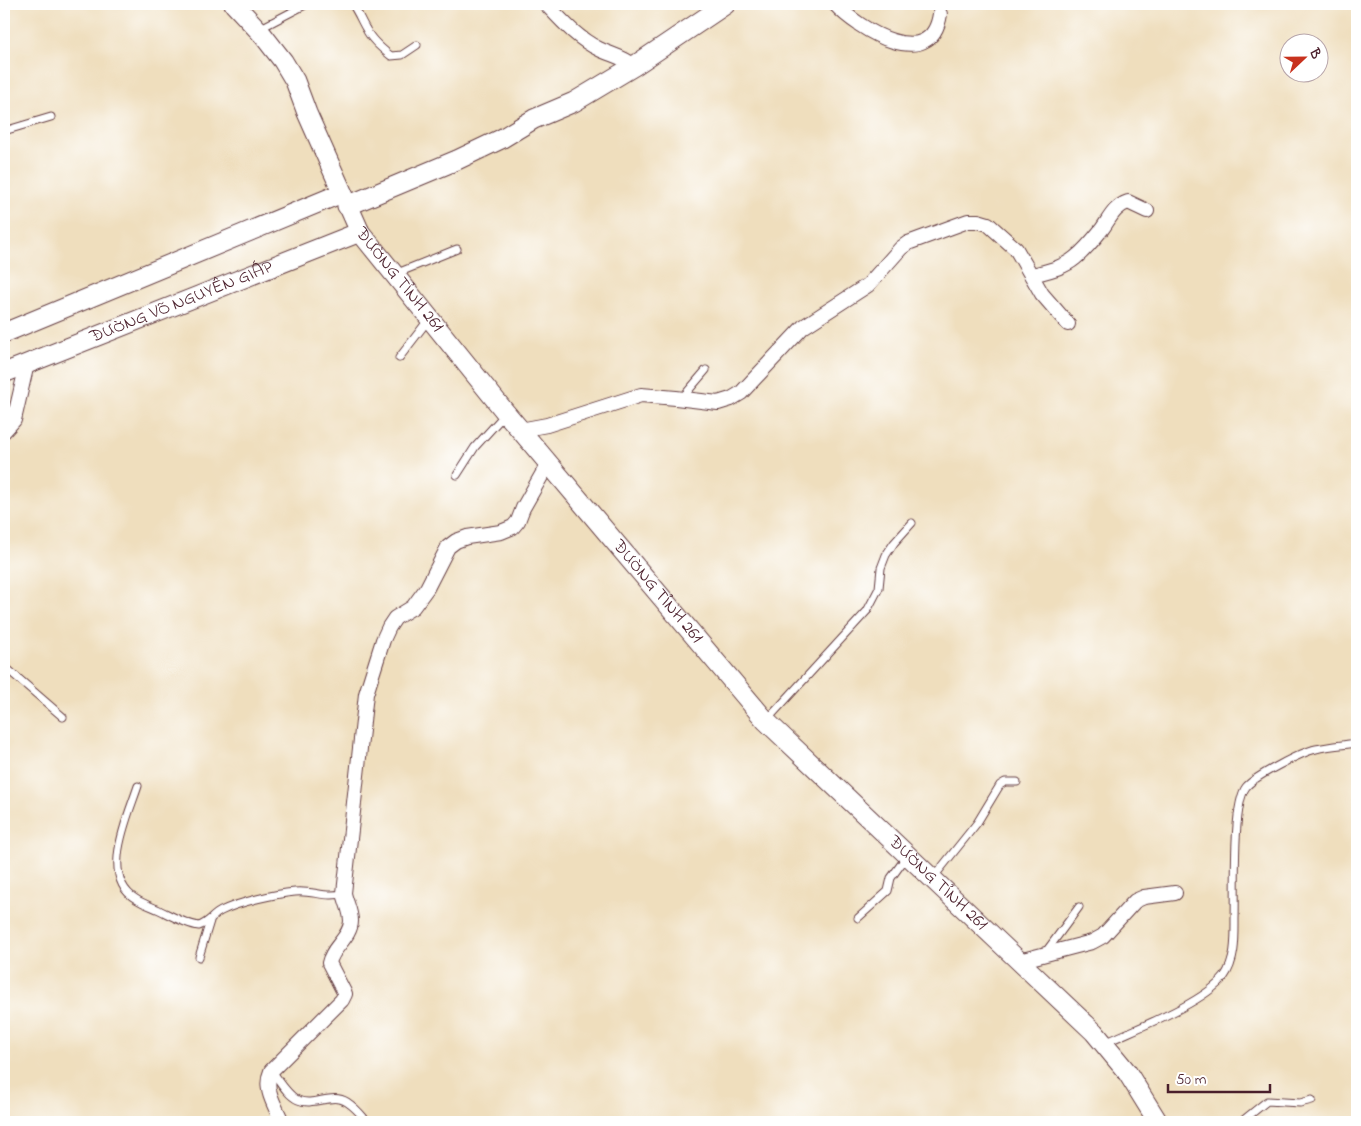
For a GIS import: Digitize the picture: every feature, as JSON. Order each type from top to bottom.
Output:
[{"type":"main road","name":"ĐƯỜNG TỈNH 261","points":[[234,4],[258,29],[283,60],[295,81],[360,232],[548,464],[766,721],[1105,1043],[1140,1092],[1158,1122]]},
{"type":"main road","points":[[4,333],[345,200],[458,160],[501,139],[534,119],[574,102],[634,66],[726,4]]},
{"type":"main road","name":"ĐƯỜNG VÕ NGUYÊN GIÁP","points":[[4,374],[360,232]]},
{"type":"street","points":[[835,4],[843,13],[858,24],[890,41],[904,44],[916,44],[929,37],[936,27],[940,14]]},
{"type":"street","points":[[549,5],[583,40],[599,50],[629,62],[634,66]]},
{"type":"street","points":[[1032,275],[1066,264],[1076,258],[1102,228],[1116,208],[1123,204],[1128,202],[1146,211]]},
{"type":"street","points":[[520,430],[547,425],[640,396],[682,398],[718,403],[731,399],[741,393],[803,327],[868,285],[900,248],[908,243],[968,221],[978,220],[988,224],[1016,249],[1042,294],[1068,324]]},
{"type":"street","points":[[4,430],[14,420],[27,364]]},
{"type":"street","points":[[282,1122],[268,1089],[271,1071],[342,1000],[345,994],[329,963],[330,956],[348,932],[351,922],[344,893],[366,694],[383,640],[395,618],[413,607],[427,588],[448,547],[456,541],[467,537],[501,532],[514,527],[548,464]]},
{"type":"street","points":[[1019,961],[1092,942],[1103,936],[1135,901],[1144,897],[1175,893]]},
{"type":"lane","points":[[258,29],[307,4]]},
{"type":"lane","points":[[352,4],[361,18],[366,31],[391,56],[402,55],[416,45]]},
{"type":"lane","points":[[4,131],[51,117]]},
{"type":"lane","points":[[395,274],[457,249]]},
{"type":"lane","points":[[399,358],[429,318]]},
{"type":"lane","points":[[682,398],[706,370]]},
{"type":"lane","points":[[456,475],[475,447],[506,413]]},
{"type":"lane","points":[[766,721],[867,611],[879,588],[886,555],[912,523]]},
{"type":"lane","points":[[4,666],[63,717]]},
{"type":"lane","points":[[1105,1043],[1180,1008],[1208,991],[1224,976],[1235,951],[1237,824],[1240,799],[1246,787],[1267,772],[1314,750],[1357,743]]},
{"type":"lane","points":[[932,879],[977,823],[1000,785],[1005,782],[1017,782]]},
{"type":"lane","points":[[138,786],[118,852],[117,872],[126,891],[135,899],[196,926],[210,921],[220,912],[233,907],[281,894],[307,891],[331,896],[344,893]]},
{"type":"lane","points":[[858,918],[888,890],[891,878],[907,856]]},
{"type":"lane","points":[[1043,955],[1080,907]]},
{"type":"lane","points":[[199,957],[210,921]]},
{"type":"lane","points":[[271,1071],[289,1093],[298,1100],[310,1102],[341,1098],[348,1102],[364,1118]]},
{"type":"lane","points":[[1241,1122],[1267,1101],[1300,1103],[1312,1100]]}]
